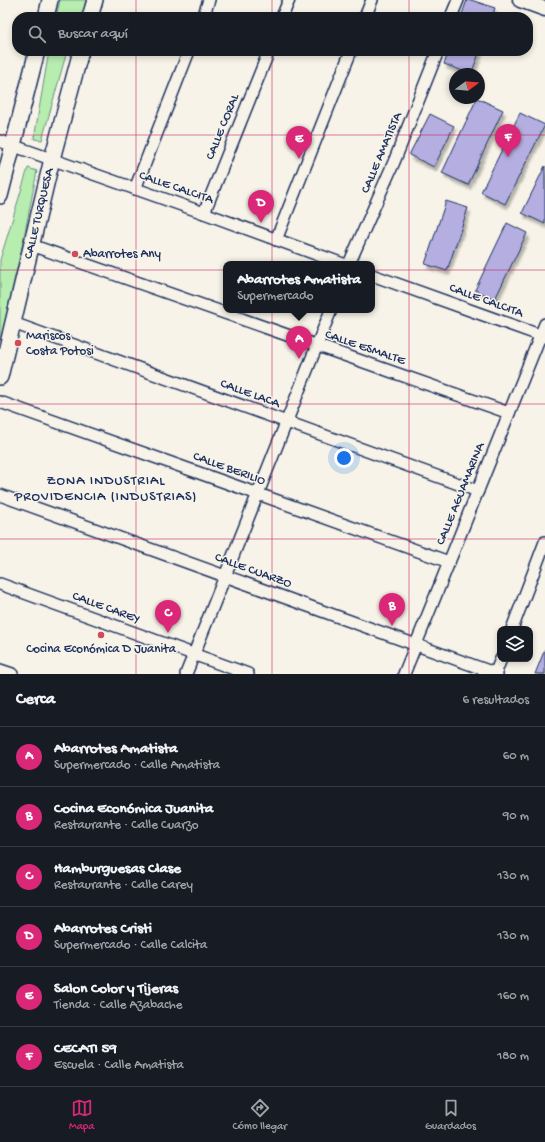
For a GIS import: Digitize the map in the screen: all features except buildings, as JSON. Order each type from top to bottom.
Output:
[{"type":"main road","points":[[47,12],[50,0]]},
{"type":"main road","points":[[91,12],[95,0]]},
{"type":"main road","points":[[0,196],[7,143],[35,56]]},
{"type":"main road","name":"CALLE TURQUESA","points":[[0,377],[52,159],[80,56]]},
{"type":"street","points":[[204,12],[209,0]]},
{"type":"street","points":[[284,12],[289,0]]},
{"type":"street","points":[[367,12],[372,0]]},
{"type":"street","points":[[453,12],[458,0]]},
{"type":"street","points":[[520,0],[545,9]]},
{"type":"street","points":[[135,189],[187,56]]},
{"type":"street","name":"CALLE CORAL","points":[[204,213],[267,56]]},
{"type":"street","points":[[276,240],[349,56]]},
{"type":"street","name":"CALLE AMATISTA","points":[[350,261],[394,162],[436,56]]},
{"type":"street","name":"CALLE CALCITA","points":[[7,143],[335,261]]},
{"type":"street","name":"CALLE ESMALTE","points":[[31,245],[223,312]]},
{"type":"street","name":"CALLE CALCITA","points":[[375,276],[543,336]]},
{"type":"street","name":"CALLE ESMALTE","points":[[225,313],[509,413]]},
{"type":"street","points":[[186,674],[330,313]]},
{"type":"street","name":"CALLE LACA","points":[[13,323],[478,491]]},
{"type":"street","name":"CALLE AGUAMARINA","points":[[404,674],[509,413],[543,336],[545,324]]},
{"type":"street","name":"CALLE BERILIO","points":[[0,402],[449,562]]},
{"type":"street","name":"CALLE CUARZO","points":[[0,495],[496,674]]},
{"type":"street","points":[[513,626],[545,542]]},
{"type":"street","name":"CALLE CAREY","points":[[0,584],[248,674]]},
{"type":"street","points":[[496,674],[500,662]]},
{"type":"street","points":[[0,670],[12,674]]},
{"type":"green space","points":[[60,0],[86,0],[84,12],[57,12]]},
{"type":"green space","points":[[48,56],[66,56],[42,140],[34,139]]},
{"type":"green space","points":[[28,168],[37,171],[21,252],[0,343],[0,260]]},
{"type":"place","name":"CECATI 59","points":[[508,157]]},
{"type":"place","name":"Salon Color y Tijeras","points":[[299,159]]},
{"type":"place","name":"Abarrotes Cristi","points":[[261,223]]},
{"type":"place","name":"Abarrotes Any","points":[[75,254]]},
{"type":"place","name":"Mariscos Costa Potosi","points":[[18,343]]},
{"type":"place","name":"Abarrotes Amatista","points":[[299,359]]},
{"type":"place","name":"Cocina Económica Juanita","points":[[392,626]]},
{"type":"place","name":"Hamburguesas Clase","points":[[168,633]]},
{"type":"place","name":"Cocina Económica D Juanita","points":[[101,635]]},
{"type":"district","name":"ZONA INDUSTRIAL PROVIDENCIA (INDUSTRIAS)","points":[[106,490]]}]
